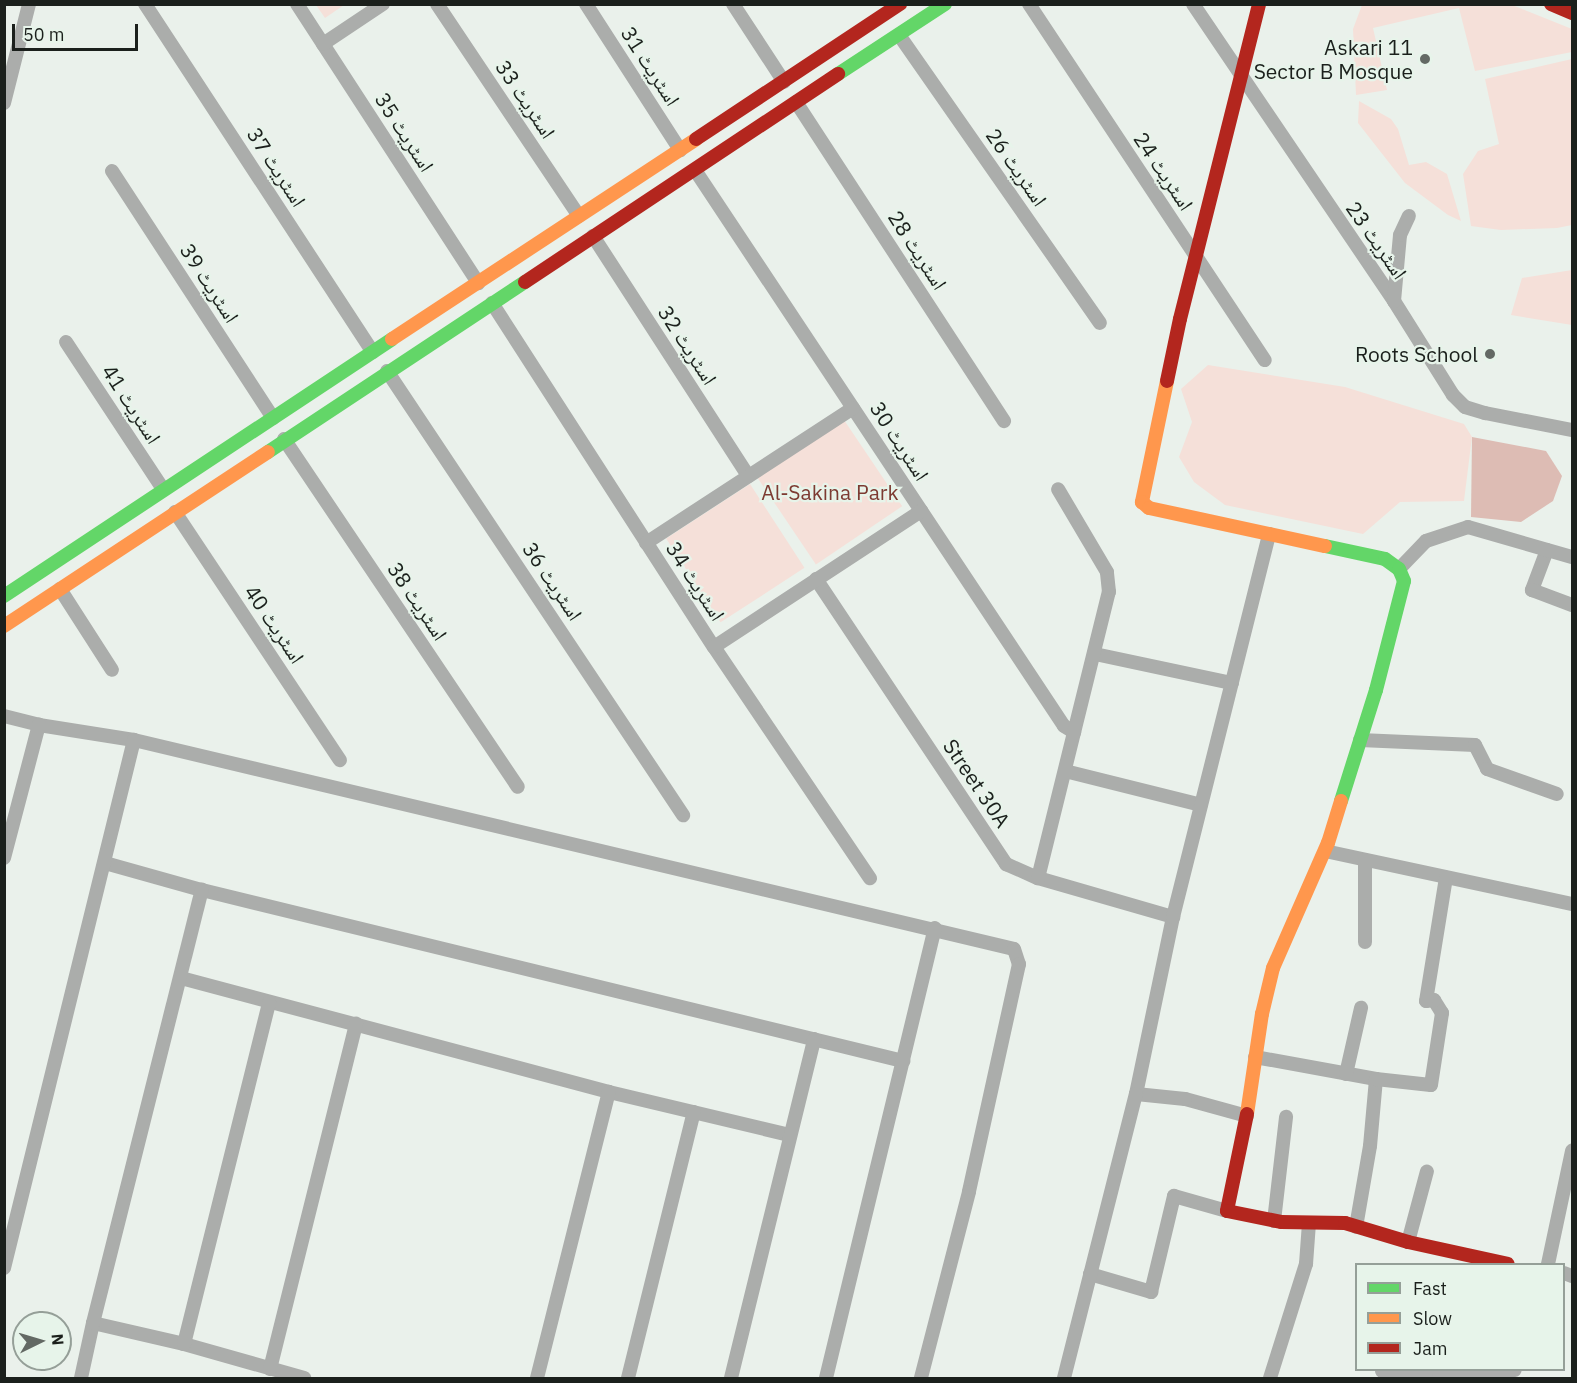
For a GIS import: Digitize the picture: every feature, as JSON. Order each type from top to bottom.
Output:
[{"type":"street","points":[[4,103],[29,4]]},
{"type":"street","name":"اسٹریٹ 37","points":[[145,4],[373,352]]},
{"type":"street","name":"اسٹریٹ 35","points":[[297,4],[478,284]]},
{"type":"street","points":[[323,44],[383,4]]},
{"type":"street","name":"اسٹریٹ 33","points":[[437,4],[579,216]]},
{"type":"street","name":"اسٹریٹ 31","points":[[586,4],[680,150]]},
{"type":"street","points":[[733,4],[784,82]]},
{"type":"street","points":[[4,596],[163,489],[784,82],[885,9],[900,4]]},
{"type":"street","points":[[4,626],[945,4]]},
{"type":"street","name":"اسٹریٹ 24","points":[[1029,4],[1265,360]]},
{"type":"street","name":"اسٹریٹ 23","points":[[1193,4],[1394,302],[1453,395],[1465,407],[1572,430]]},
{"type":"street","points":[[1227,1211],[1247,1116],[1262,1014],[1274,968],[1324,851],[1360,740],[1404,581],[1399,569],[1386,559],[1149,508],[1142,502],[1142,492],[1178,331],[1258,4]]},
{"type":"street","points":[[1551,4],[1572,13]]},
{"type":"street","name":"اسٹریٹ 26","points":[[899,35],[1100,322]]},
{"type":"street","name":"اسٹریٹ 28","points":[[796,102],[1004,421]]},
{"type":"street","points":[[712,129],[725,150]]},
{"type":"street","name":"اسٹریٹ 30","points":[[695,170],[1064,726],[1074,732]]},
{"type":"street","name":"اسٹریٹ 39","points":[[112,171],[273,418]]},
{"type":"street","points":[[1394,302],[1400,235],[1409,216]]},
{"type":"street","name":"اسٹریٹ 32","points":[[592,236],[748,476]]},
{"type":"street","name":"اسٹریٹ 34","points":[[492,303],[714,647],[870,878]]},
{"type":"street","name":"اسٹریٹ 41","points":[[66,342],[163,489]]},
{"type":"street","name":"اسٹریٹ 36","points":[[387,371],[683,815]]},
{"type":"street","points":[[323,385],[335,406]]},
{"type":"street","points":[[646,543],[853,408]]},
{"type":"street","name":"اسٹریٹ 38","points":[[285,439],[518,787]]},
{"type":"street","points":[[1038,878],[1109,592],[1107,572],[1058,489]]},
{"type":"street","points":[[714,647],[921,511]]},
{"type":"street","name":"اسٹریٹ 40","points":[[175,512],[340,760]]},
{"type":"street","points":[[1399,569],[1426,541],[1468,527],[1572,557]]},
{"type":"street","points":[[1064,1378],[1136,1094],[1173,917],[1269,534]]},
{"type":"street","points":[[1547,550],[1532,590],[1572,605]]},
{"type":"street","name":"Street 30A","points":[[816,579],[1006,864],[1038,878],[1173,917]]},
{"type":"street","points":[[60,589],[112,670]]},
{"type":"street","points":[[1095,654],[1232,683]]},
{"type":"street","points":[[4,716],[39,725],[134,740],[935,928],[1014,949],[1019,964],[969,1192],[921,1378]]},
{"type":"street","points":[[6,849],[39,725]]},
{"type":"street","points":[[4,1268],[134,740]]},
{"type":"street","points":[[1360,740],[1475,745],[1487,770],[1557,794]]},
{"type":"street","points":[[1065,771],[1201,806]]},
{"type":"street","points":[[1324,851],[1572,904]]},
{"type":"street","points":[[1365,860],[1365,942]]},
{"type":"street","points":[[105,864],[202,890],[903,1061]]},
{"type":"street","points":[[1255,1058],[1376,1079],[1431,1085],[1442,1012],[1434,1000],[1426,1001],[1446,878]]},
{"type":"street","points":[[81,1378],[202,890]]},
{"type":"street","points":[[826,1378],[935,928]]},
{"type":"street","points":[[181,978],[609,1092],[790,1135]]},
{"type":"street","points":[[183,1344],[269,1002]]},
{"type":"street","points":[[1346,1074],[1361,1008]]},
{"type":"street","points":[[270,1369],[356,1024]]},
{"type":"street","points":[[731,1378],[814,1040]]},
{"type":"street","points":[[1356,1227],[1370,1146],[1376,1079]]},
{"type":"street","points":[[537,1378],[609,1092]]},
{"type":"street","points":[[1136,1094],[1185,1099],[1247,1116]]},
{"type":"street","points":[[628,1378],[694,1112]]},
{"type":"street","points":[[1274,1221],[1286,1117]]},
{"type":"street","points":[[1548,1263],[1572,1151]]},
{"type":"street","points":[[1408,1242],[1427,1170]]},
{"type":"street","points":[[1090,1274],[1151,1292],[1174,1196],[1274,1221],[1345,1223],[1408,1242],[1503,1263]]},
{"type":"street","points":[[1270,1378],[1306,1264],[1309,1223]]},
{"type":"street","points":[[93,1323],[183,1344],[304,1378]]},
{"type":"street","points":[[1382,1371],[1438,1377],[1505,1371]]},
{"type":"green space","points":[[316,5],[344,5],[325,18]]},
{"type":"green space","points":[[1362,5],[1512,5],[1572,29],[1572,52],[1475,71],[1459,8],[1373,28],[1387,90],[1356,95],[1353,29]]},
{"type":"green space","points":[[1572,59],[1572,225],[1557,228],[1501,230],[1471,226],[1463,174],[1478,151],[1499,144],[1485,79]]},
{"type":"green space","points":[[1359,101],[1391,119],[1398,129],[1409,165],[1426,162],[1447,174],[1461,221],[1448,215],[1405,183],[1358,123]]},
{"type":"green space","points":[[1572,270],[1572,325],[1511,315],[1522,278]]},
{"type":"green space","points":[[1208,365],[1345,387],[1464,424],[1472,437],[1464,501],[1400,502],[1363,534],[1225,505],[1194,482],[1179,457],[1192,422],[1181,389]]},
{"type":"green space","name":"Al-Sakina Park","points":[[844,420],[902,506],[816,564],[758,478]]},
{"type":"green space","points":[[750,484],[804,568],[721,622],[666,538]]},
{"type":"shaded area","points":[[1472,437],[1546,451],[1562,476],[1553,501],[1521,522],[1471,517]]},
{"type":"traffic: fast","points":[[838,74],[945,4]]},
{"type":"traffic: fast","points":[[268,452],[525,282]]},
{"type":"traffic: fast","points":[[4,596],[392,339]]},
{"type":"traffic: fast","points":[[1325,546],[1385,559],[1399,569],[1404,581],[1376,690],[1341,801]]},
{"type":"traffic: slow","points":[[392,339],[696,139]]},
{"type":"traffic: slow","points":[[1167,381],[1142,502],[1149,508],[1325,546]]},
{"type":"traffic: slow","points":[[4,626],[268,452]]},
{"type":"traffic: slow","points":[[1247,1114],[1262,1014],[1273,968],[1328,843],[1341,801]]},
{"type":"traffic: jam","points":[[696,139],[900,4]]},
{"type":"traffic: jam","points":[[1167,381],[1180,319],[1259,4]]},
{"type":"traffic: jam","points":[[1551,4],[1572,13]]},
{"type":"traffic: jam","points":[[525,282],[838,74]]},
{"type":"traffic: jam","points":[[1247,1114],[1227,1211],[1281,1222],[1345,1223],[1408,1242],[1503,1263]]},
{"type":"place","name":"Askari 11 Sector B Mosque","points":[[1425,59]]},
{"type":"place","name":"Roots School","points":[[1490,354]]}]
